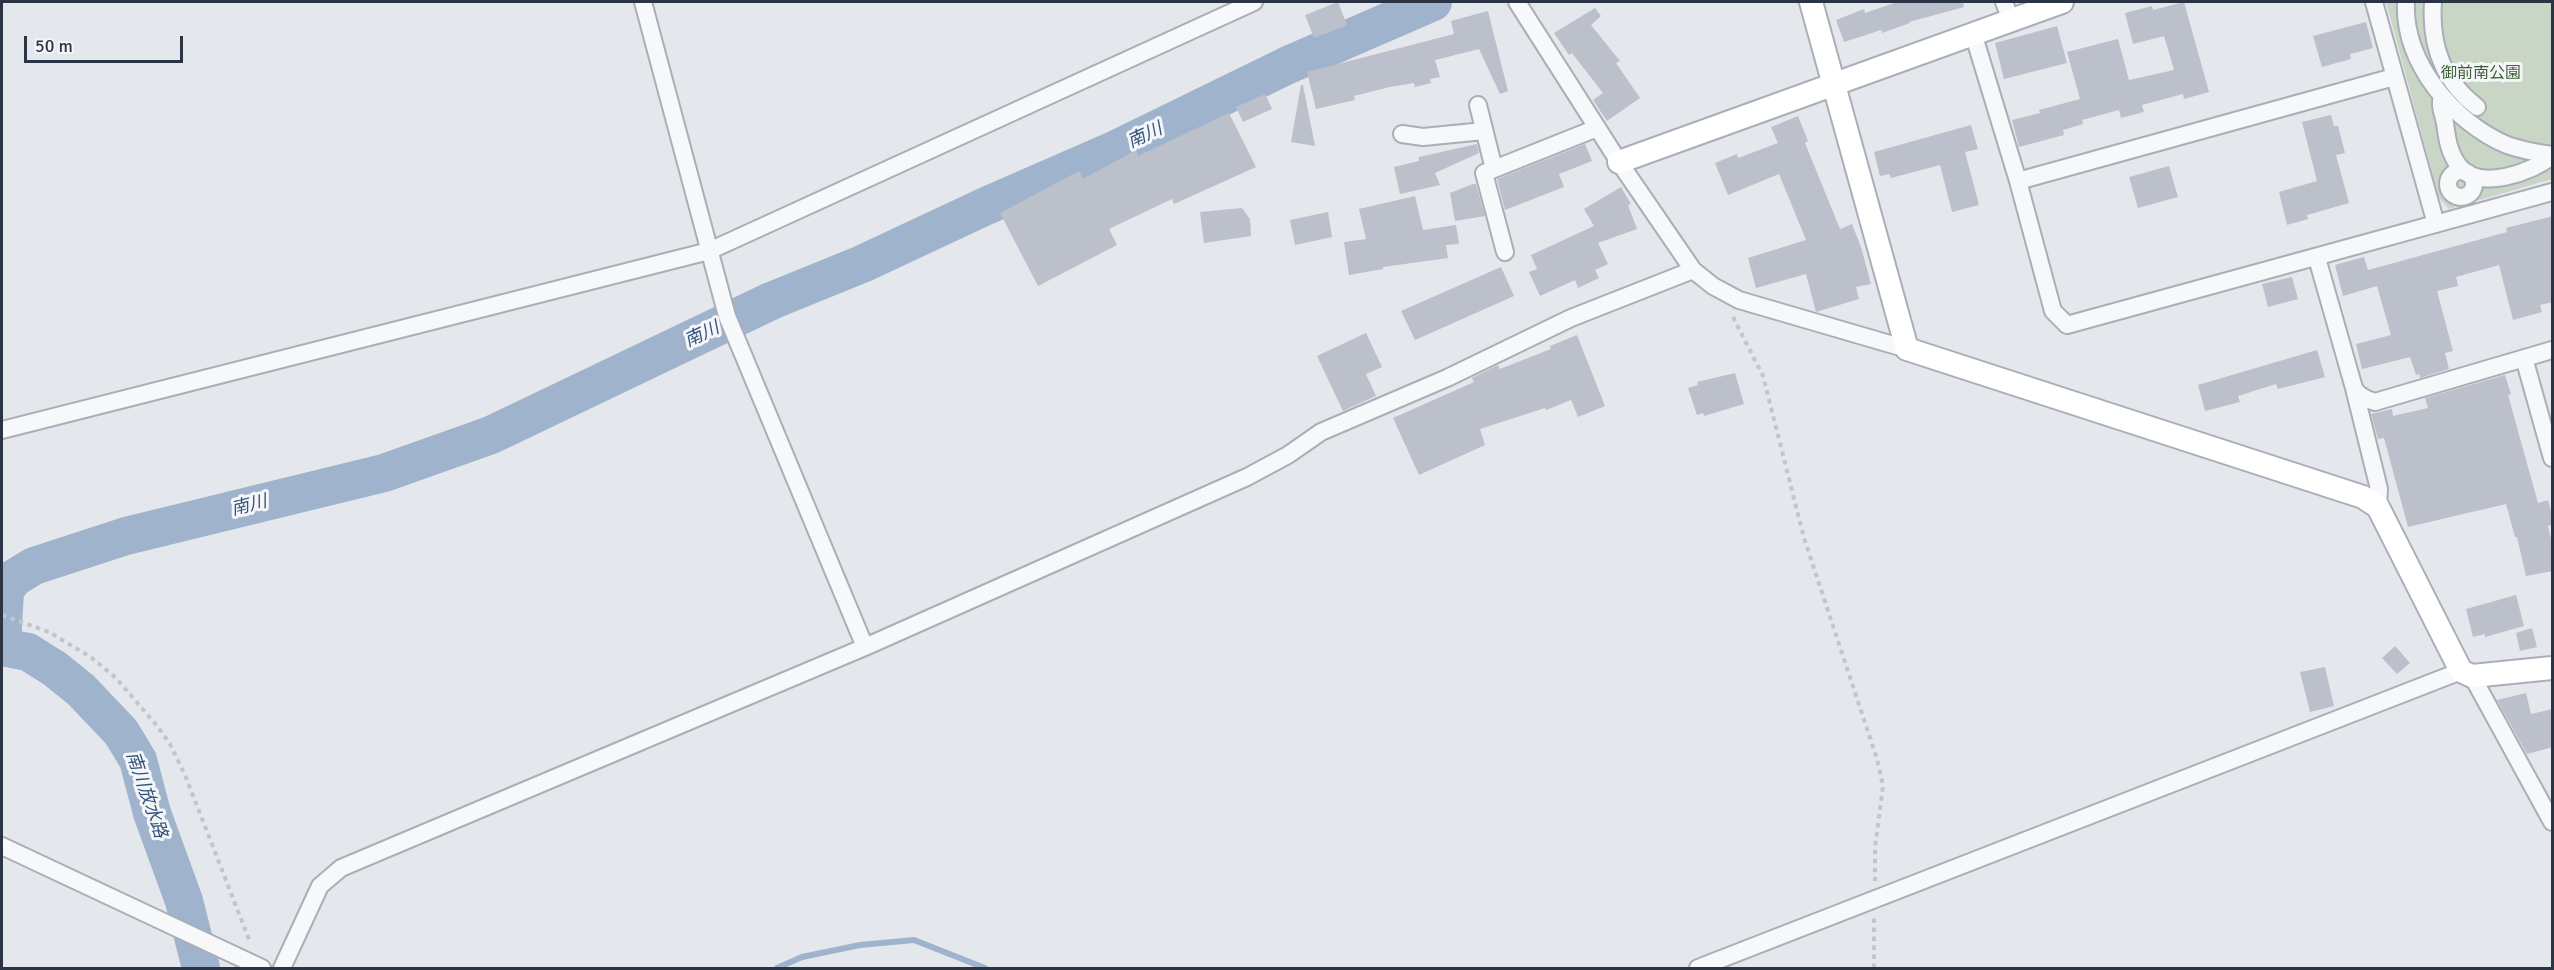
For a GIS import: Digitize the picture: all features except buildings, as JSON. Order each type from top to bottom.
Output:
[{"type":"street","points":[[643,2],[727,316],[865,647]]},
{"type":"street","points":[[2,430],[710,250],[1254,2]]},
{"type":"street","points":[[1517,2],[1619,162],[1693,270],[1729,295],[1907,349],[2362,497],[2378,507],[2466,673],[2553,822]]},
{"type":"street","points":[[1811,2],[1907,349]]},
{"type":"street","points":[[1619,162],[1973,33],[2007,11],[2062,2]]},
{"type":"street","points":[[2374,2],[2436,224]]},
{"type":"street","points":[[2406,2],[2406,26],[2425,71],[2442,96],[2476,110]]},
{"type":"street","points":[[2433,2],[2433,33],[2439,61],[2452,83],[2508,145],[2553,156]]},
{"type":"street","points":[[1973,33],[2018,181],[2053,311],[2067,325],[2553,192]]},
{"type":"street","points":[[2018,181],[2394,77]]},
{"type":"street","points":[[2442,96],[2440,105],[2449,149],[2459,166],[2460,174],[2474,184],[2466,201]]},
{"type":"street","points":[[1478,105],[1494,169]]},
{"type":"street","points":[[1505,252],[1484,173],[1598,128]]},
{"type":"street","points":[[1402,134],[1423,137],[1484,130]]},
{"type":"street","points":[[2433,178],[2446,174],[2460,174],[2503,178],[2553,156]]},
{"type":"street","points":[[2317,258],[2354,388],[2379,489],[2378,507]]},
{"type":"street","points":[[282,969],[320,886],[341,868],[865,647],[1247,477],[1288,455],[1321,432],[1447,378],[1571,318],[1693,270]]},
{"type":"street","points":[[2354,388],[2356,392],[2375,402],[2553,350]]},
{"type":"street","points":[[2524,358],[2553,458]]},
{"type":"street","points":[[1698,969],[2466,673],[2553,668]]},
{"type":"street","points":[[2,846],[260,968]]},
{"type":"path","points":[[1729,295],[1730,309],[1737,327],[1763,376],[1804,538],[1878,759],[1883,786],[1875,847],[1874,969]]},
{"type":"path","points":[[2,615],[49,632],[92,658],[116,678],[158,727],[170,744],[185,775],[260,968]]},
{"type":"green space","name":"御前南公園","points":[[2386,2],[2552,2],[2552,179],[2449,209],[2439,198]]},
{"type":"waterway","name":"南川","points":[[2,646],[5,590],[14,578],[34,566],[126,536],[384,473],[491,435],[771,301],[862,264],[1112,151],[1288,65],[1433,2]]},
{"type":"waterway","name":"南川放水路","points":[[2,647],[28,652],[55,669],[81,690],[121,732],[138,760],[152,813],[184,901],[201,968]]},
{"type":"waterway","points":[[777,968],[802,957],[860,945],[914,940],[985,968]]}]
